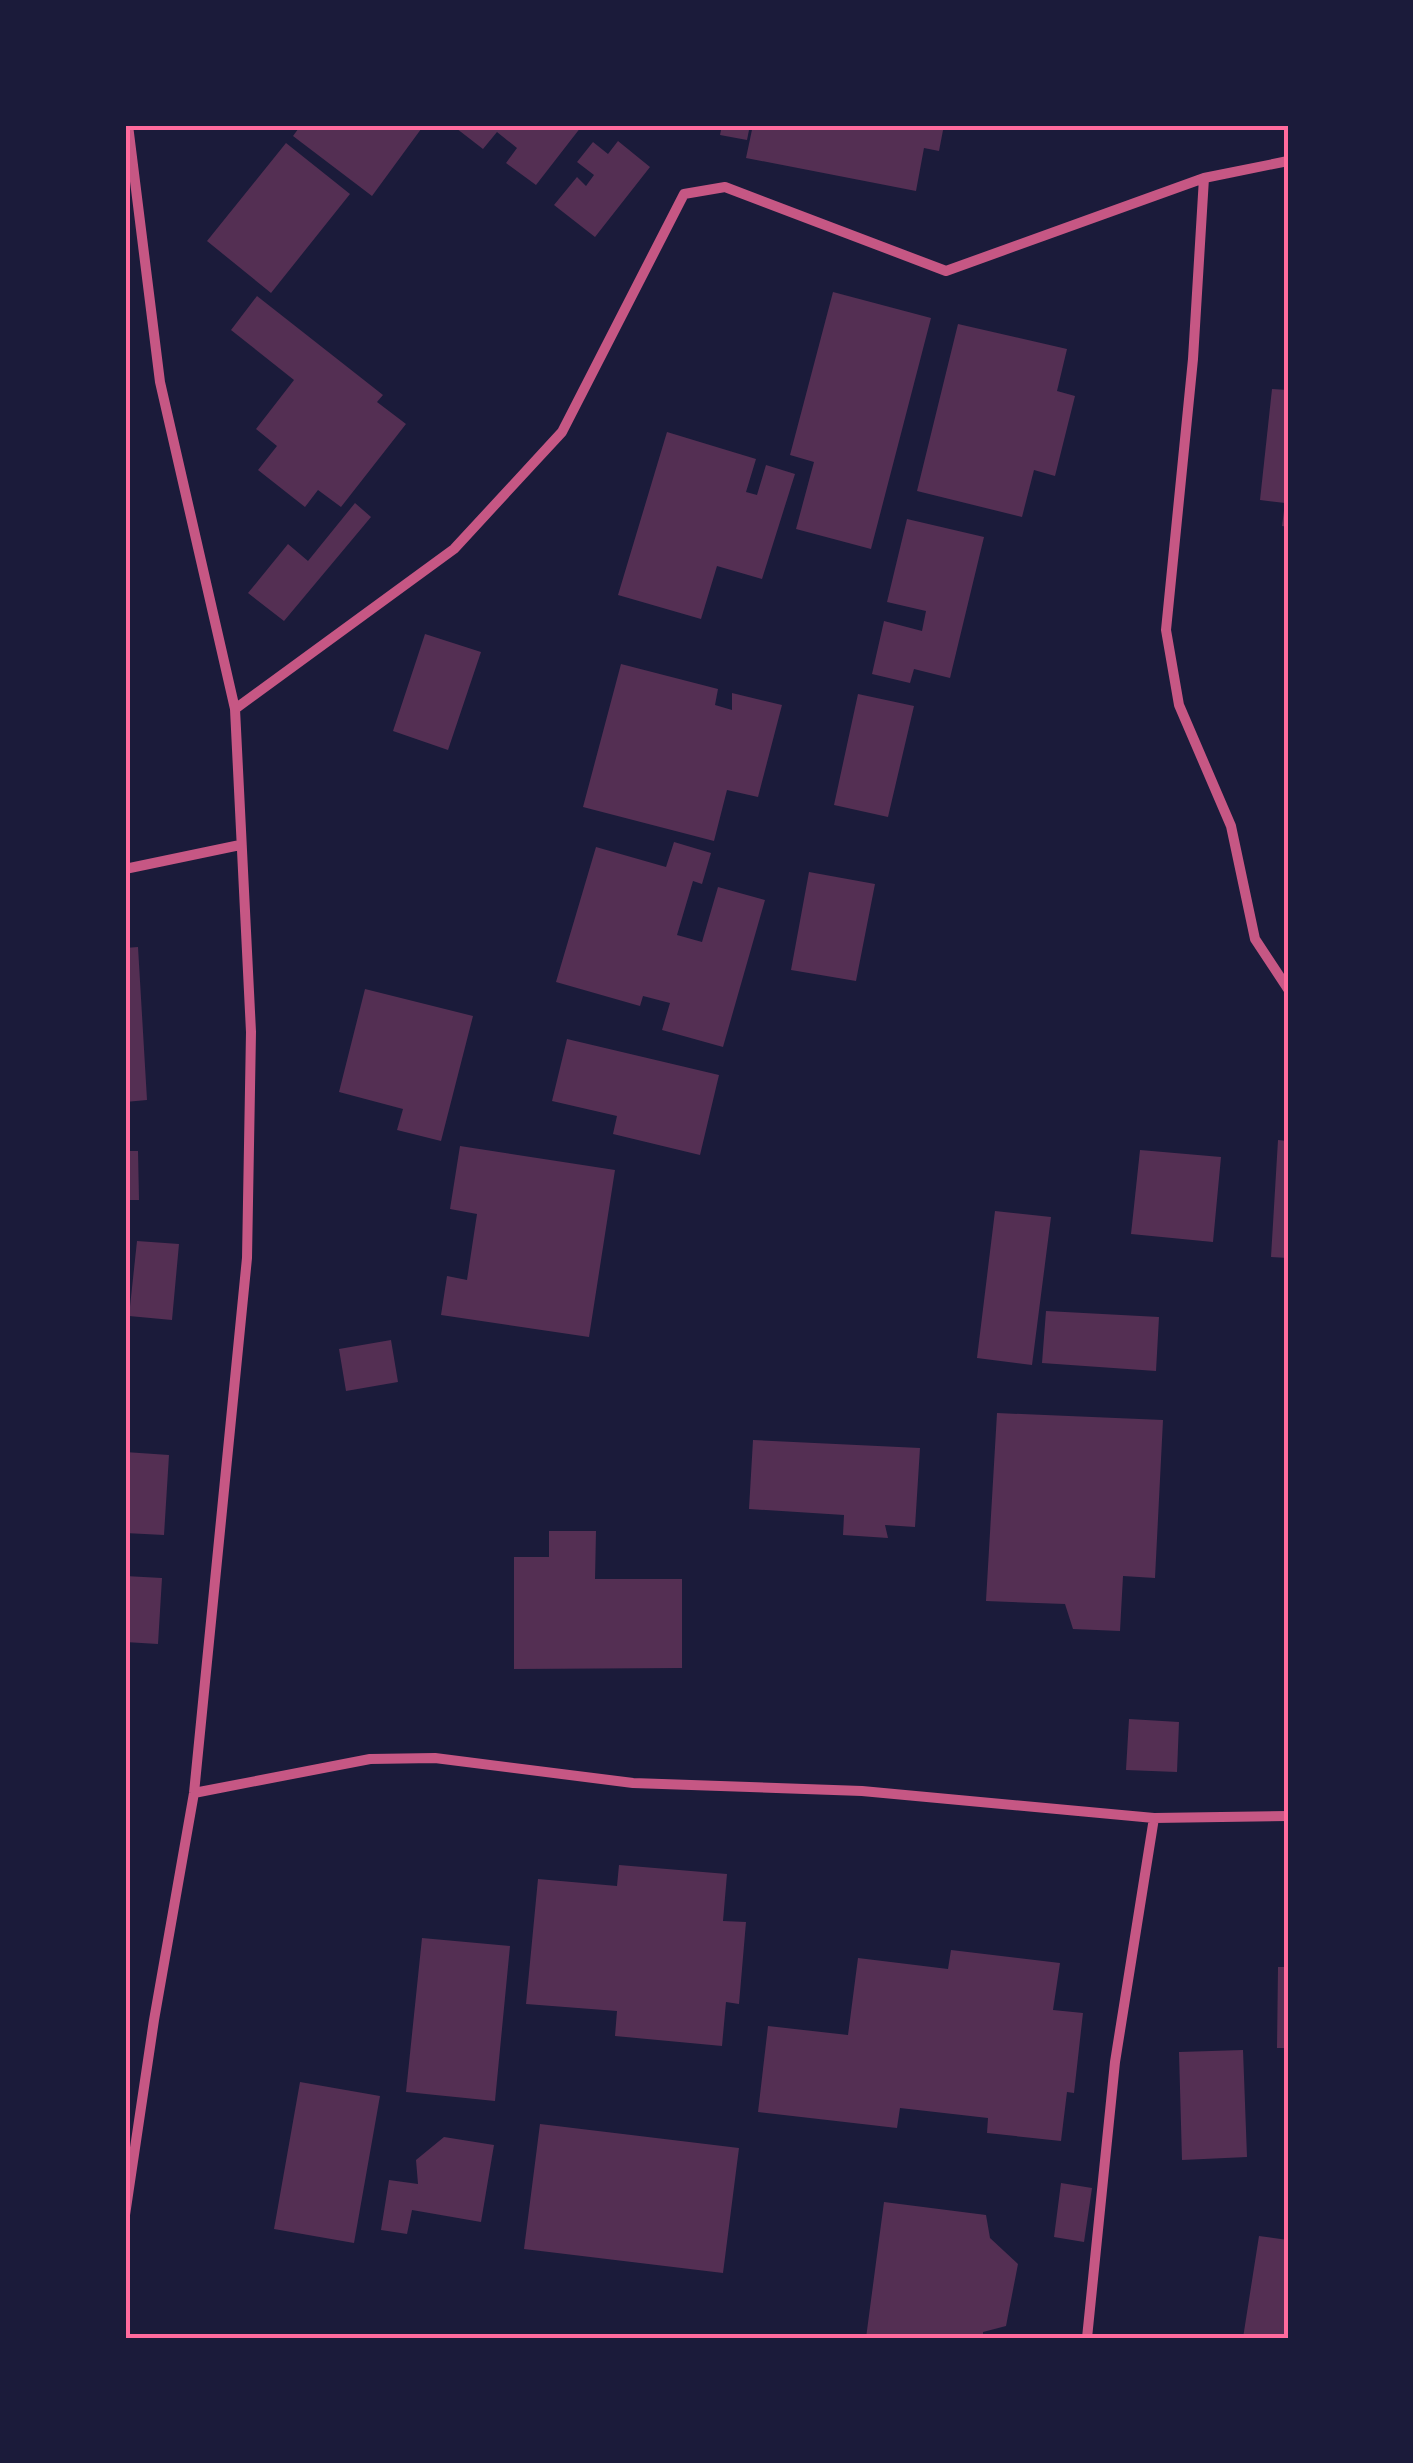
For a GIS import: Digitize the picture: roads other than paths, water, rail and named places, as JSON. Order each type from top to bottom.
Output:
[{"type":"street","points":[[125,2215],[194,1793],[247,1258],[250,1032],[234,709],[160,382],[128,125]]},
{"type":"street","points":[[234,709],[454,548],[562,432],[684,194],[724,186],[946,271],[1204,178],[1288,161]]},
{"type":"street","points":[[1204,178],[1193,359],[1166,630],[1179,705],[1231,826],[1255,940],[1288,989]]},
{"type":"street","points":[[125,869],[240,845]]},
{"type":"street","points":[[194,1793],[370,1759],[435,1758],[632,1783],[862,1791],[1154,1818],[1288,1816]]},
{"type":"street","points":[[1087,2338],[1115,2062],[1154,1818]]}]
